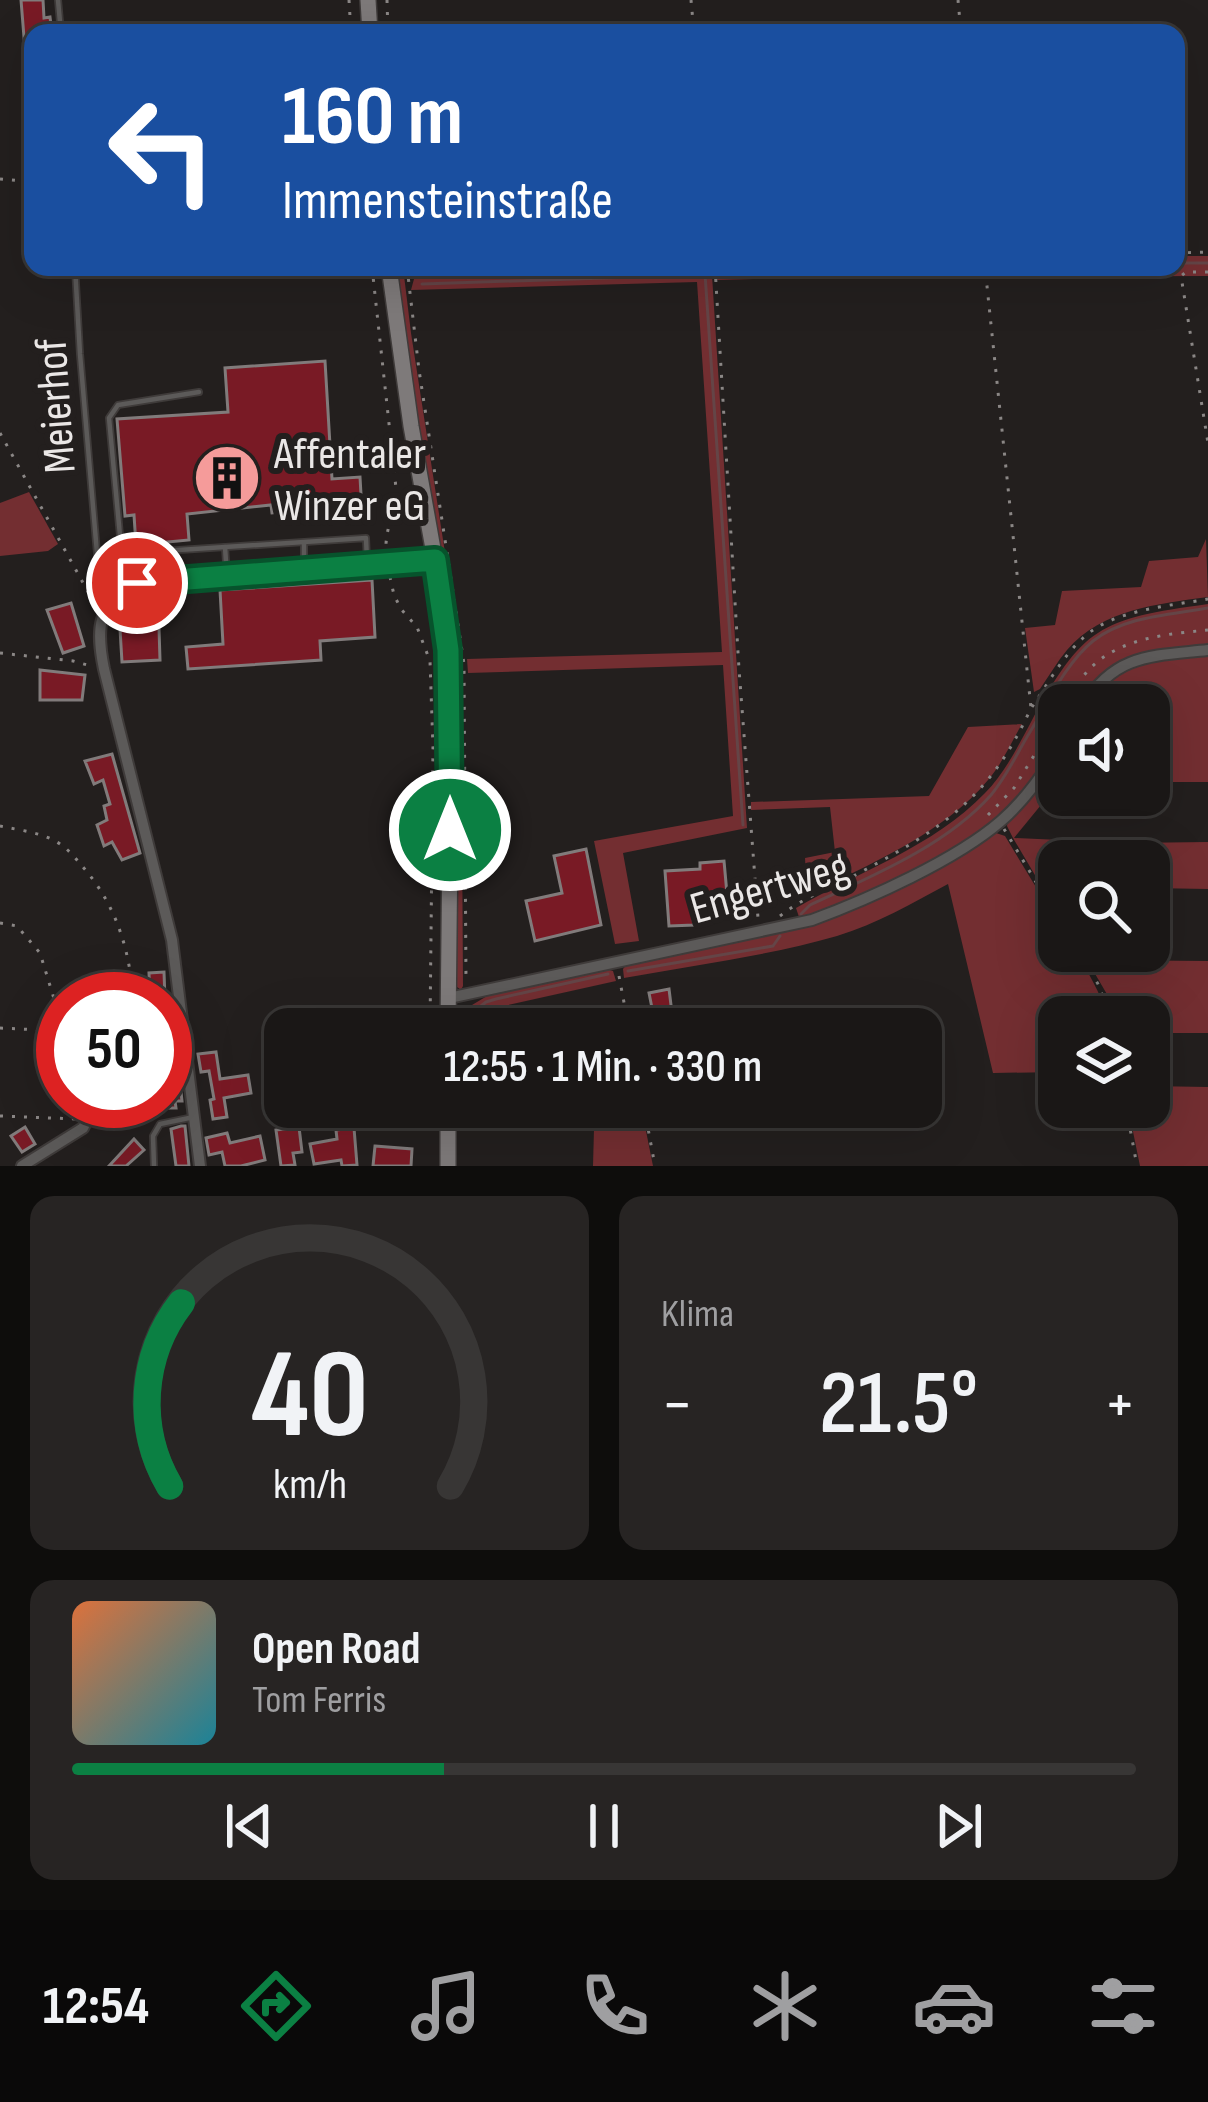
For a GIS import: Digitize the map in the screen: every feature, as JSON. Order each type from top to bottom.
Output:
[{"type":"main road","points":[[389,276],[448,650],[449,1008]]},
{"type":"main road","points":[[448,1128],[448,1166]]},
{"type":"street","points":[[200,1166],[172,940],[104,669],[99,626],[125,589],[137,583],[435,560]]},
{"type":"street","points":[[1098,684],[1120,665],[1140,658],[1208,650]]},
{"type":"street","name":"Engertweg","points":[[449,998],[812,920],[859,902],[952,853],[1000,822],[1038,780]]},
{"type":"street","points":[[22,1166],[83,1128]]},
{"type":"lane","name":"Meierhof","points":[[76,276],[95,545],[101,600],[108,609]]},
{"type":"lane","points":[[125,589],[109,418],[118,405],[199,392]]},
{"type":"lane","points":[[122,562],[148,552],[366,538],[368,566]]},
{"type":"lane","points":[[304,542],[304,570]]},
{"type":"lane","points":[[225,546],[227,577]]},
{"type":"lane","points":[[154,1166],[153,1136],[160,1124],[194,1117]]},
{"type":"path","points":[[373,276],[396,488],[386,537],[386,565],[394,595],[417,627],[430,661],[430,1008]]},
{"type":"path","points":[[408,276],[464,664],[468,995]]},
{"type":"path","points":[[716,276],[759,932]]},
{"type":"path","points":[[986,276],[1031,708]]},
{"type":"path","points":[[1181,276],[1208,443]]},
{"type":"path","points":[[0,433],[94,602],[108,609]]},
{"type":"path","points":[[759,932],[790,908],[919,839],[962,809],[1014,747],[1031,708],[1085,634],[1127,614],[1208,599]]},
{"type":"path","points":[[0,653],[104,669]]},
{"type":"path","points":[[982,821],[1014,788],[1038,749]]},
{"type":"path","points":[[1000,822],[1038,885]]},
{"type":"path","points":[[0,826],[56,841],[67,849],[112,909],[124,938],[129,972]]},
{"type":"path","points":[[0,923],[17,926],[40,953],[46,972]]},
{"type":"path","points":[[616,962],[625,1008]]},
{"type":"path","points":[[0,1028],[36,1029]]},
{"type":"path","points":[[0,1116],[36,1118]]},
{"type":"path","points":[[648,1128],[655,1166]]},
{"type":"path","points":[[1130,1128],[1137,1166]]},
{"type":"shaded area","points":[[1185,256],[1208,256],[1208,276],[988,277],[1185,276]]},
{"type":"shaded area","points":[[397,276],[404,276],[461,656],[461,990],[456,986],[459,684],[435,512],[414,408]]},
{"type":"shaded area","points":[[712,276],[747,828],[623,853],[639,941],[615,944],[594,841],[733,816],[723,665],[468,673],[467,659],[722,652],[697,282],[411,290],[414,279]]},
{"type":"shaded area","points":[[719,276],[868,276],[717,280]]},
{"type":"shaded area","points":[[29,492],[58,544],[48,551],[0,556],[0,503]]},
{"type":"shaded area","points":[[1206,539],[1208,597],[1132,611],[1097,625],[1067,650],[1034,692],[1025,628],[1055,625],[1062,591],[1141,587],[1149,561],[1198,557]]},
{"type":"shaded area","points":[[1208,604],[1208,646],[1134,658],[1095,684],[1053,684],[1098,633],[1142,615]]},
{"type":"shaded area","points":[[1208,655],[1208,782],[1170,782],[1170,684],[1106,684],[1126,670]]},
{"type":"shaded area","points":[[1038,709],[1038,772],[995,821],[901,878],[800,920],[796,908],[943,829],[985,793]]},
{"type":"shaded area","points":[[1022,724],[993,774],[950,816],[807,895],[805,858],[835,852],[830,807],[751,810],[751,802],[929,796],[968,727]]},
{"type":"shaded area","points":[[1038,787],[1038,809],[1014,838],[1059,840],[1038,840],[1038,880],[1007,826],[1008,819]]},
{"type":"shaded area","points":[[993,832],[1005,836],[1038,890],[1038,972],[1087,972],[1100,996],[1038,996],[1038,1072],[993,1073],[948,884],[837,936],[624,978],[627,964],[830,919]]},
{"type":"shaded area","points":[[1170,842],[1208,842],[1208,889],[1170,888]]},
{"type":"shaded area","points":[[1170,961],[1208,961],[1208,1033],[1170,1033],[1170,996],[1108,996],[1094,972],[1170,972]]},
{"type":"shaded area","points":[[606,969],[613,971],[616,981],[495,1008],[467,1008],[487,996]]},
{"type":"shaded area","points":[[1170,1086],[1208,1087],[1208,1166],[1140,1166],[1132,1128],[1170,1128]]},
{"type":"shaded area","points":[[645,1128],[653,1166],[593,1166],[594,1129]]},
{"type":"building","points":[[21,0],[43,0],[44,18],[50,17],[51,24],[24,24],[24,37]]},
{"type":"building","name":"Affentaler Winzer eG","points":[[325,361],[332,479],[360,477],[362,512],[356,512],[357,520],[333,521],[332,508],[272,513],[271,505],[187,514],[189,540],[136,545],[134,515],[125,516],[117,419],[228,412],[225,368]]},
{"type":"building","points":[[372,580],[375,637],[320,641],[321,660],[188,669],[186,647],[223,644],[220,590]]},
{"type":"building","points":[[71,603],[84,646],[63,653],[47,610]]},
{"type":"building","points":[[159,628],[160,660],[122,662],[120,629]]},
{"type":"building","points":[[40,670],[85,675],[82,700],[40,700]]},
{"type":"building","points":[[112,754],[140,853],[122,860],[112,842],[104,846],[97,825],[107,820],[104,806],[110,804],[103,780],[94,784],[85,761]]},
{"type":"building","points":[[586,849],[601,925],[535,941],[526,901],[562,893],[554,856]]},
{"type":"building","points":[[724,861],[729,916],[669,926],[665,871],[700,869],[700,863]]},
{"type":"building","points":[[669,989],[671,1008],[652,1008],[649,993]]},
{"type":"building","points":[[216,1052],[220,1079],[248,1075],[251,1093],[224,1098],[227,1117],[213,1119],[209,1071],[201,1072],[198,1054]]},
{"type":"building","points":[[25,1127],[35,1144],[22,1152],[11,1136]]},
{"type":"building","points":[[185,1128],[189,1166],[176,1166],[171,1129]]},
{"type":"building","points":[[299,1128],[302,1152],[293,1153],[295,1165],[281,1166],[276,1130]]},
{"type":"building","points":[[354,1128],[357,1165],[342,1166],[341,1160],[314,1164],[310,1144],[337,1139],[336,1130]]},
{"type":"building","points":[[227,1133],[230,1143],[260,1136],[265,1160],[225,1166],[222,1152],[209,1155],[206,1138]]},
{"type":"building","points":[[134,1139],[144,1150],[126,1166],[109,1166]]},
{"type":"building","points":[[375,1146],[412,1149],[411,1166],[373,1166]]},
{"type":"waterway","points":[[1185,263],[1208,263]]},
{"type":"waterway","points":[[422,284],[664,276]]},
{"type":"waterway","points":[[705,276],[743,825]]},
{"type":"waterway","points":[[801,914],[810,905],[930,845],[973,813],[997,788],[1066,672],[1093,641],[1133,621],[1208,608]]},
{"type":"waterway","points":[[628,971],[773,946],[780,936]]},
{"type":"waterway","points":[[478,1008],[496,999],[608,974]]},
{"type":"place","name":"Affentaler Winzer eG","points":[[227,478]]},
{"type":"route","points":[[137,583],[435,560],[448,650],[450,830]]}]
